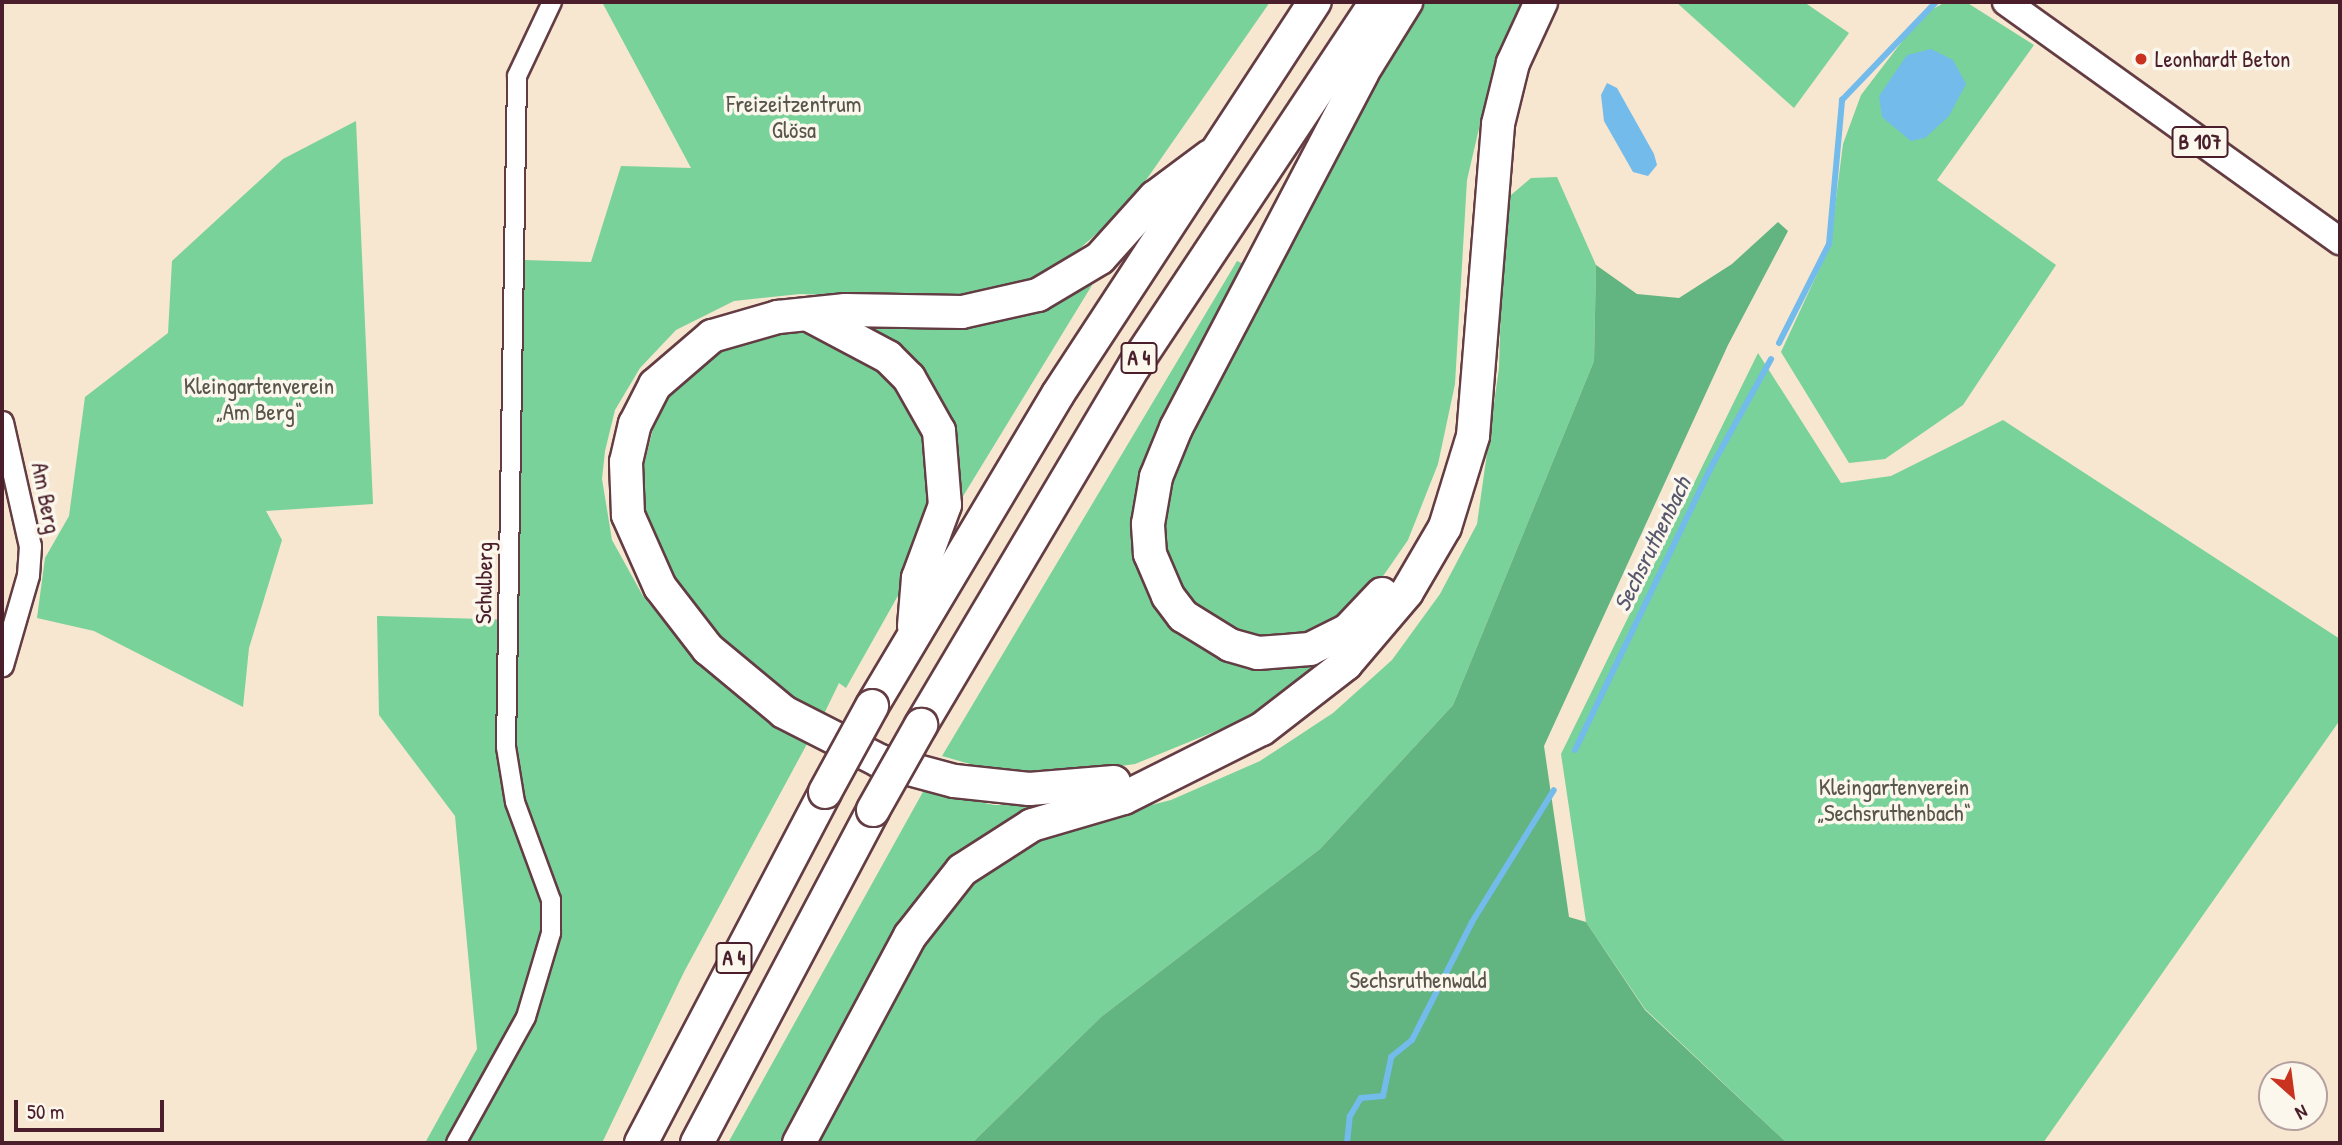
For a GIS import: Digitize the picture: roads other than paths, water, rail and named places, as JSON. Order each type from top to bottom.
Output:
[{"type":"highway","name":"A 4","points":[[641,1143],[825,792],[913,635],[1210,156],[1315,2]]},
{"type":"highway","name":"A 4","points":[[697,1143],[920,725],[1135,365],[1376,2]]},
{"type":"highway","points":[[1406,2],[1362,73],[1176,428],[1156,477],[1148,524],[1161,583],[1183,616],[1230,645],[1288,653],[1348,630],[1407,558],[1445,527]]},
{"type":"highway","points":[[799,1143],[910,936],[962,870],[1032,825],[1124,798],[1190,762],[1262,729],[1324,684],[1384,622],[1445,527],[1479,402],[1497,124],[1513,63],[1541,2]]},
{"type":"highway","points":[[1190,762],[1067,788],[991,787],[917,773],[847,747],[794,718],[690,630],[647,565],[628,515],[626,462],[635,424],[668,369],[712,336],[748,321],[811,316],[962,312],[1038,295],[1100,258],[1155,197],[1210,156]]},
{"type":"highway","points":[[811,316],[888,357],[909,377],[939,431],[945,505],[918,578],[913,635]]},
{"type":"main road","name":"B 107","points":[[2006,2],[2340,241]]},
{"type":"street","name":"Schulberg","points":[[456,1143],[526,1017],[551,933],[551,900],[515,802],[506,747],[517,76],[552,2]]},
{"type":"street","name":"Am Berg","points":[[2,422],[30,546],[28,575],[2,665]]},
{"type":"water","points":[[1931,49],[1953,60],[1966,84],[1949,116],[1925,138],[1911,141],[1882,117],[1879,96],[1907,55]]},
{"type":"water","points":[[1607,83],[1617,88],[1654,154],[1657,165],[1648,176],[1633,172],[1604,121],[1601,95]]},
{"type":"waterway","name":"Sechsruthenbach","points":[[1779,343],[1829,244],[1842,100],[1936,2]]},
{"type":"waterway","name":"Sechsruthenbach","points":[[1575,750],[1709,471],[1771,359]]},
{"type":"waterway","name":"Sechsruthenbach","points":[[1347,1143],[1350,1116],[1361,1098],[1383,1096],[1391,1057],[1412,1040],[1472,922],[1554,790]]},
{"type":"place","name":"Leonhardt Beton","points":[[2141,59]]},
{"type":"park label","name":"Freizeitzentrum Glösa","points":[[794,117]]},
{"type":"park label","name":"Kleingartenverein „Am Berg“","points":[[259,399]]},
{"type":"park label","name":"Kleingartenverein „Sechsruthenbach“","points":[[1894,800]]},
{"type":"park label","name":"Sechsruthenwald","points":[[1418,980]]}]
